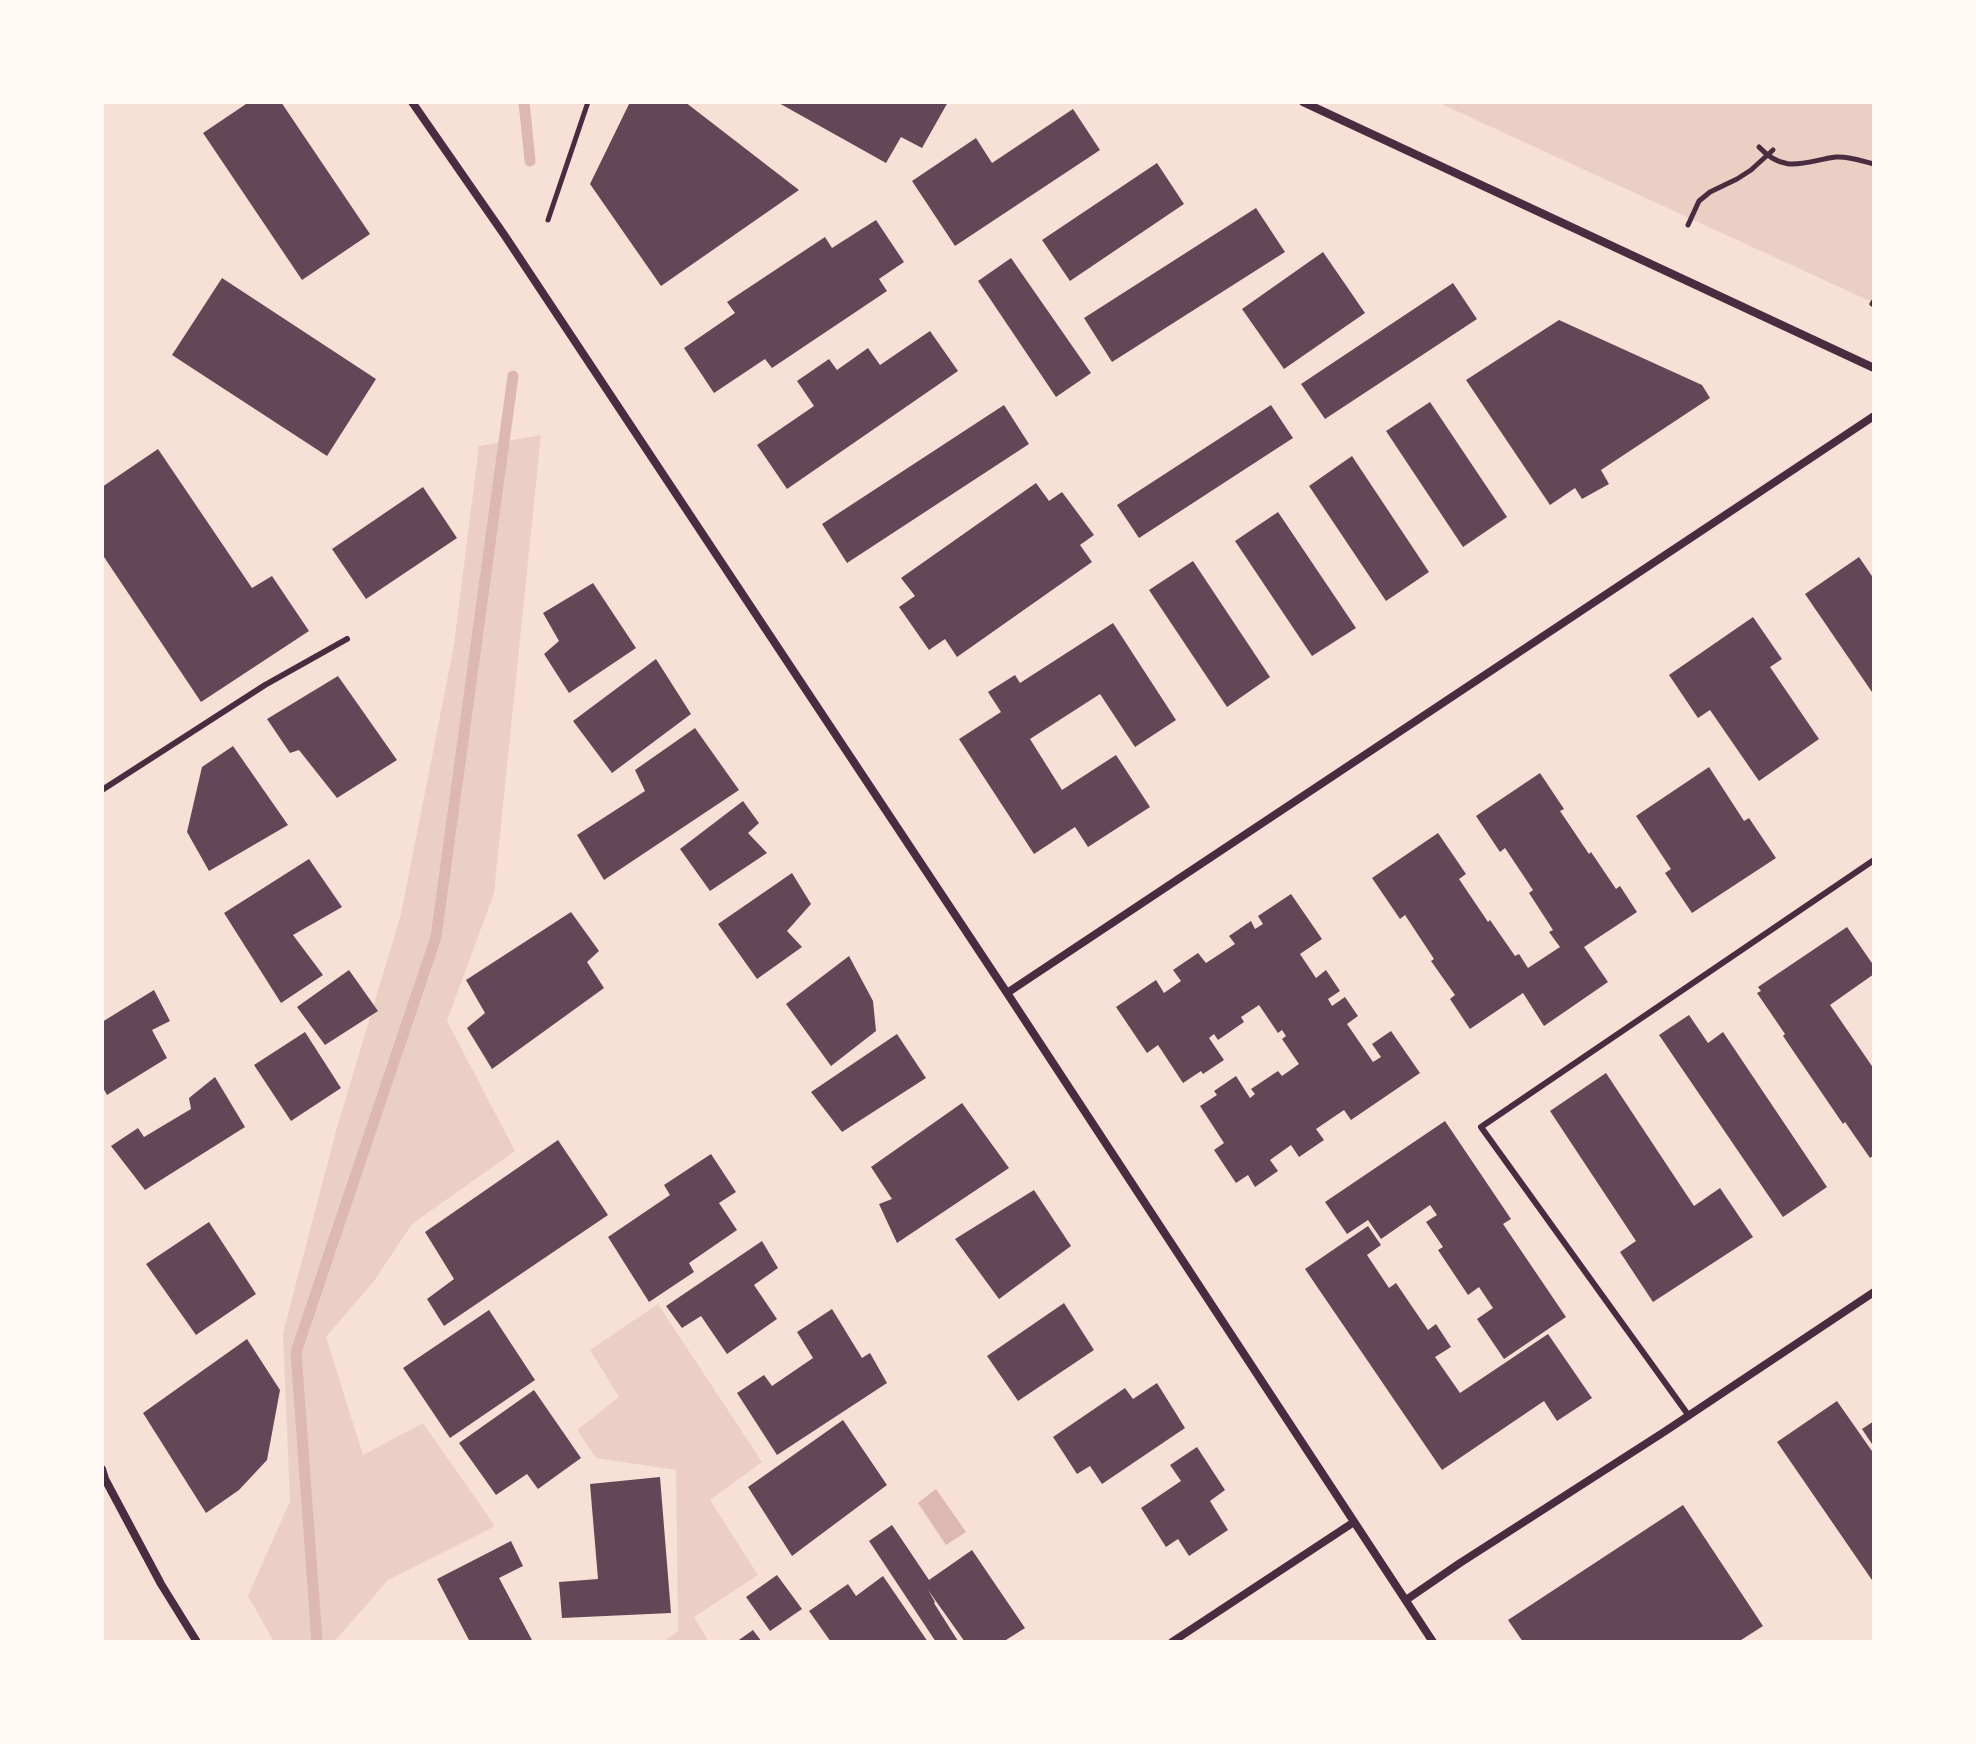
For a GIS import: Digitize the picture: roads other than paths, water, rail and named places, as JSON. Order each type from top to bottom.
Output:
[{"type":"street","points":[[412,102],[505,236],[1007,993],[1433,1642]]},
{"type":"street","points":[[1303,102],[1874,368]]},
{"type":"street","points":[[1007,993],[1874,416]]},
{"type":"street","points":[[1406,1600],[1874,1292]]},
{"type":"street","points":[[102,1469],[161,1584],[197,1642]]},
{"type":"street","points":[[1172,1642],[1354,1522]]},
{"type":"lane","points":[[102,790],[265,685],[347,639]]},
{"type":"lane","points":[[1689,1416],[1481,1127],[1874,860]]},
{"type":"waterway","points":[[524,102],[530,161]]},
{"type":"waterway","points":[[317,1642],[296,1352],[436,937],[513,376]]}]
